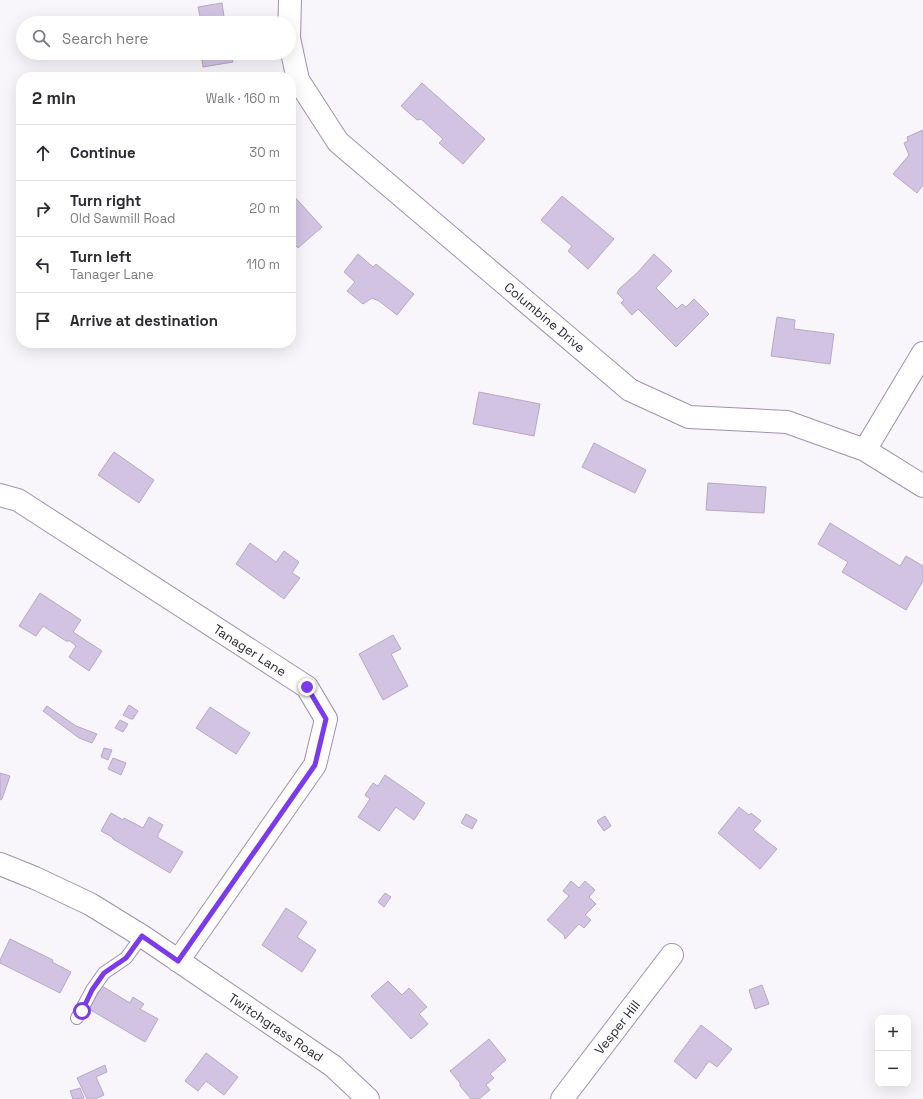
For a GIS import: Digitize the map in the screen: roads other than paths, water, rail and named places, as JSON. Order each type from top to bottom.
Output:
[{"type":"street","name":"Columbine Drive","points":[[290,0],[290,16]]},
{"type":"street","name":"Columbine Drive","points":[[294,60],[298,80],[338,142],[630,390],[690,417],[788,422],[865,450],[923,486]]},
{"type":"street","points":[[865,450],[923,353]]},
{"type":"street","name":"Tanager Lane","points":[[0,495],[18,500],[307,687],[326,719],[315,765],[178,961]]},
{"type":"street","name":"Twitchgrass Road","points":[[0,864],[90,904],[142,936],[333,1066],[368,1099]]},
{"type":"street","name":"Vesper Hill","points":[[562,1099],[672,955]]},
{"type":"lane","points":[[77,1018],[92,990],[104,973],[126,958],[142,936]]}]
